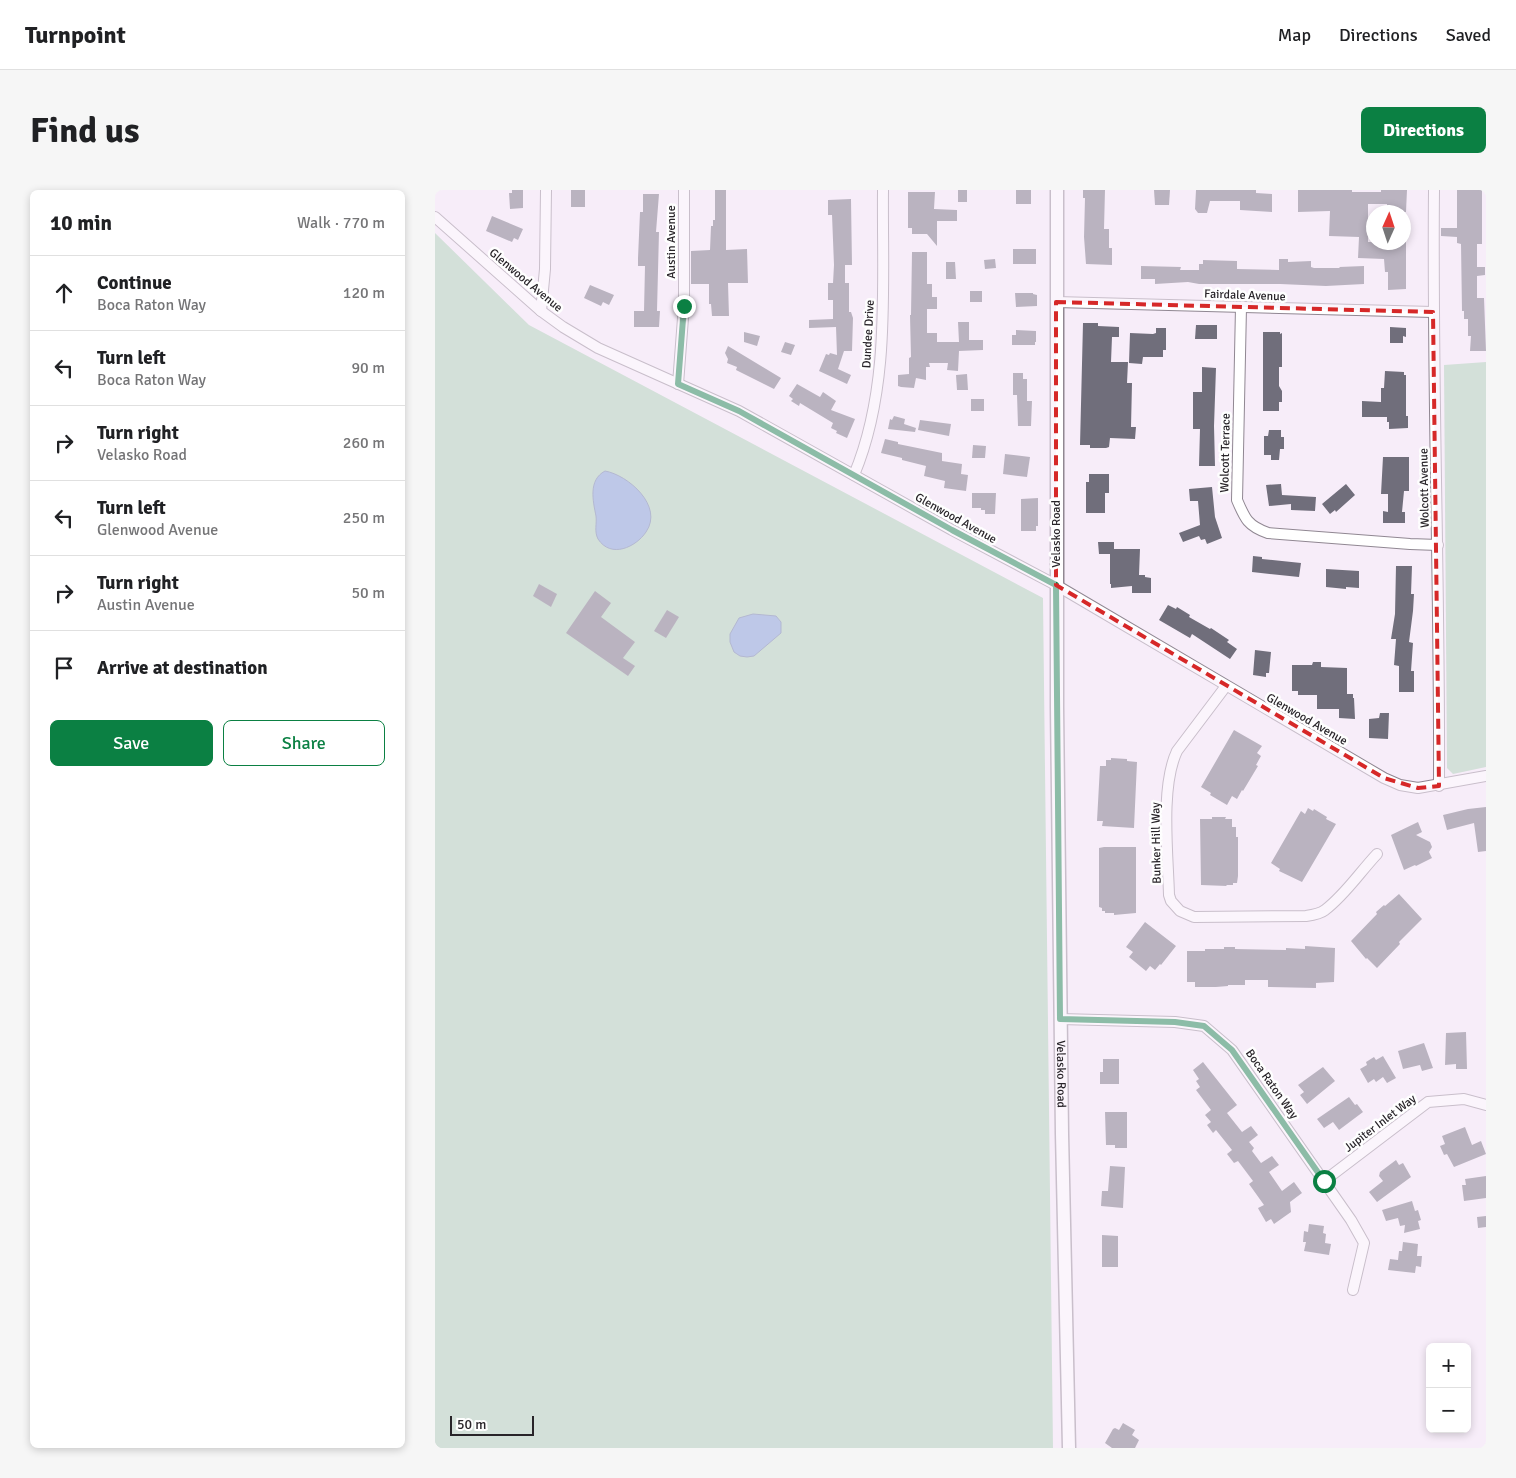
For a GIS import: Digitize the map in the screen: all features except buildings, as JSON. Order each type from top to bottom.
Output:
[{"type":"street","points":[[541,311],[545,269],[546,190]]},
{"type":"street","name":"Austin Avenue","points":[[678,384],[684,306],[684,190]]},
{"type":"street","name":"Dundee Drive","points":[[854,475],[864,453],[871,428],[877,390],[882,315],[883,190]]},
{"type":"street","name":"Velasko Road","points":[[1057,190],[1056,585],[1060,1019],[1069,1448]]},
{"type":"street","name":"Wolcott Avenue","points":[[1433,190],[1433,312],[1440,646],[1439,786]]},
{"type":"street","name":"Glenwood Avenue","points":[[435,217],[541,311],[598,348],[739,411],[952,530],[1056,585],[1384,778],[1400,785],[1418,788],[1439,786],[1486,776]]},
{"type":"street","name":"Fairdale Avenue","points":[[1056,302],[1433,312]]},
{"type":"street","name":"Wolcott Terrace","points":[[1241,308],[1237,500],[1244,518],[1251,525],[1268,533],[1410,544],[1437,544]]},
{"type":"street","name":"Bunker Hill Way","points":[[1226,686],[1177,751],[1172,761],[1169,779],[1167,824],[1169,895],[1171,901],[1181,911],[1194,917],[1247,918],[1316,914],[1324,911],[1377,854]]},
{"type":"street","name":"Boca Raton Way","points":[[1060,1019],[1175,1022],[1204,1026],[1232,1050],[1351,1220],[1364,1243],[1353,1290]]},
{"type":"street","name":"Jupiter Inlet Way","points":[[1324,1181],[1428,1102],[1464,1099],[1486,1105]]},
{"type":"highlighted area","points":[[1056,302],[1433,312],[1439,786],[1418,788],[1384,778],[1056,585]]},
{"type":"green space","points":[[435,233],[529,325],[1043,598],[1053,1448],[435,1448]]},
{"type":"green space","points":[[1486,362],[1486,767],[1453,774],[1447,768],[1444,365]]},
{"type":"water","points":[[605,471],[633,485],[647,502],[650,512],[650,522],[646,532],[636,542],[623,549],[616,550],[603,545],[597,536],[593,491],[596,480]]},
{"type":"water","points":[[753,614],[776,616],[781,622],[781,633],[754,656],[740,656],[734,652],[730,642],[730,634],[739,618]]},
{"type":"route","points":[[684,306],[678,384],[739,411],[952,530],[1056,585],[1060,1019],[1175,1022],[1204,1026],[1232,1050],[1324,1181]]}]
